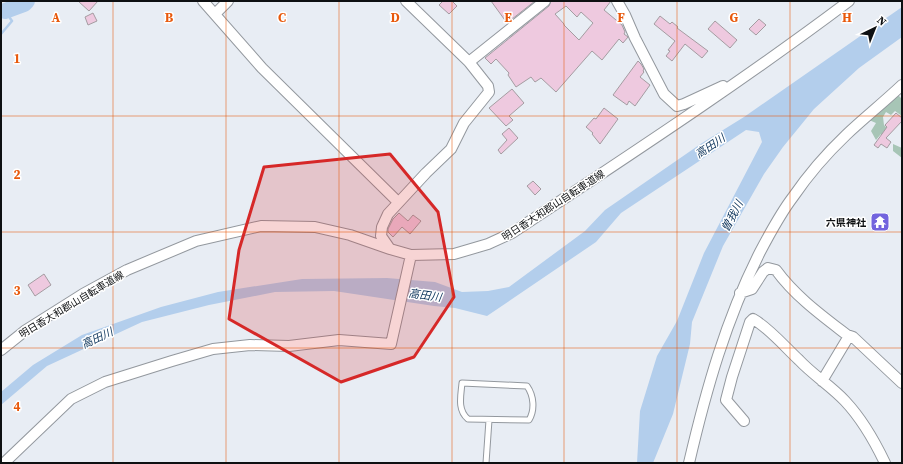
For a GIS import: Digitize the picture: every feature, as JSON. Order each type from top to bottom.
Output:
[{"type":"street","points":[[203,1],[262,68],[398,202]]},
{"type":"street","points":[[215,14],[228,1]]},
{"type":"street","points":[[390,249],[381,236],[381,232],[388,214],[451,149],[464,123],[489,92],[488,86],[469,62],[406,1]]},
{"type":"street","points":[[469,62],[545,1]]},
{"type":"street","points":[[617,1],[625,14],[635,38],[664,94],[677,106],[742,79]]},
{"type":"street","name":"明日香大和郡山自転車道線","points":[[1,350],[26,330],[84,294],[127,270],[196,241],[261,226],[315,227],[350,235],[411,257],[454,254],[488,244],[512,233],[677,124],[788,47],[849,1]]},
{"type":"street","points":[[689,463],[716,358],[740,293],[774,225],[795,194],[818,165],[846,136],[902,85]]},
{"type":"street","points":[[4,463],[71,399],[105,382],[214,349],[250,345],[289,346],[339,340],[391,344],[411,257]]},
{"type":"street","points":[[740,293],[752,288],[763,272],[768,268],[776,270],[786,283],[809,306],[846,335],[853,337],[902,383]]},
{"type":"street","points":[[744,421],[726,400],[736,363],[750,322],[753,319],[845,402],[866,430],[885,463]]},
{"type":"street","points":[[822,381],[849,336]]},
{"type":"lane","points":[[462,383],[527,386],[533,398],[532,415],[529,420],[488,420],[468,419],[463,415],[461,404],[462,383]]},
{"type":"lane","points":[[486,463],[488,420]]},
{"type":"highlighted area","points":[[390,154],[438,212],[454,297],[414,357],[341,382],[229,319],[239,250],[264,167]]},
{"type":"green space","points":[[897,94],[902,99],[902,116],[895,111],[891,115],[886,112],[883,117],[884,125],[888,129],[885,137],[881,134],[876,140],[871,131],[876,123],[869,120]]},
{"type":"green space","points":[[893,144],[902,148],[902,158],[893,151]]},
{"type":"water","points":[[902,7],[902,37],[859,68],[814,109],[783,147],[764,174],[723,246],[692,322],[690,344],[673,414],[653,463],[637,463],[640,411],[657,356],[677,321],[704,253],[762,142],[759,132],[746,130],[621,213],[596,242],[487,316],[455,308],[334,291],[275,292],[209,305],[142,322],[47,366],[1,405],[1,392],[33,365],[82,335],[161,307],[218,292],[302,279],[387,278],[435,282],[462,292],[488,291],[509,287],[585,231],[605,210],[702,143],[744,117]]},
{"type":"building","points":[[78,1],[98,1],[89,11]]},
{"type":"building","points":[[443,1],[452,1],[457,6],[449,14],[439,5]]},
{"type":"building","points":[[491,1],[535,1],[507,23]]},
{"type":"building","points":[[551,1],[611,1],[604,10],[622,25],[625,32],[624,34],[628,37],[623,43],[619,39],[602,60],[592,51],[556,92],[541,78],[535,82],[531,77],[516,87],[508,75],[509,73],[496,59],[491,64],[485,58],[549,6]],"holes":[[[566,6],[577,17],[581,12],[593,23],[579,40],[555,14]]]},
{"type":"building","points":[[93,13],[97,21],[88,25],[85,17]]},
{"type":"building","points":[[660,16],[670,24],[672,22],[678,27],[677,28],[708,51],[702,58],[685,44],[672,61],[666,56],[670,51],[668,50],[675,41],[654,24]]},
{"type":"building","points":[[759,19],[766,25],[756,35],[749,29]]},
{"type":"building","points":[[715,21],[737,40],[730,48],[708,29]]},
{"type":"building","points":[[638,61],[644,69],[644,72],[640,77],[650,85],[635,106],[629,101],[627,105],[613,95]]},
{"type":"building","points":[[512,89],[524,103],[509,116],[513,120],[506,126],[489,108]]},
{"type":"building","points":[[604,108],[618,119],[600,144],[592,134],[593,133],[586,127],[594,118],[596,119]]},
{"type":"building","points":[[896,113],[902,118],[902,121],[886,138],[891,142],[887,148],[881,144],[878,148],[874,145],[887,127],[885,125]]},
{"type":"building","points":[[509,128],[518,138],[501,154],[498,150],[507,140],[502,134]]},
{"type":"building","points":[[533,181],[541,189],[535,195],[527,186]]},
{"type":"building","points":[[399,213],[408,221],[413,215],[421,221],[410,234],[402,227],[393,237],[388,232],[388,229],[393,219]]},
{"type":"building","points":[[44,274],[51,285],[35,296],[28,285]]},
{"type":"waterway","points":[[5,11],[24,4],[27,1]]},
{"type":"waterway","points":[[1,34],[12,21],[5,11]]},
{"type":"place","name":"六県神社","points":[[880,222]]},
{"type":"water label","name":"高田川","points":[[710,146]]},
{"type":"water label","name":"曽我川","points":[[732,216]]},
{"type":"water label","name":"高田川","points":[[425,295]]},
{"type":"water label","name":"高田川","points":[[97,338]]}]
